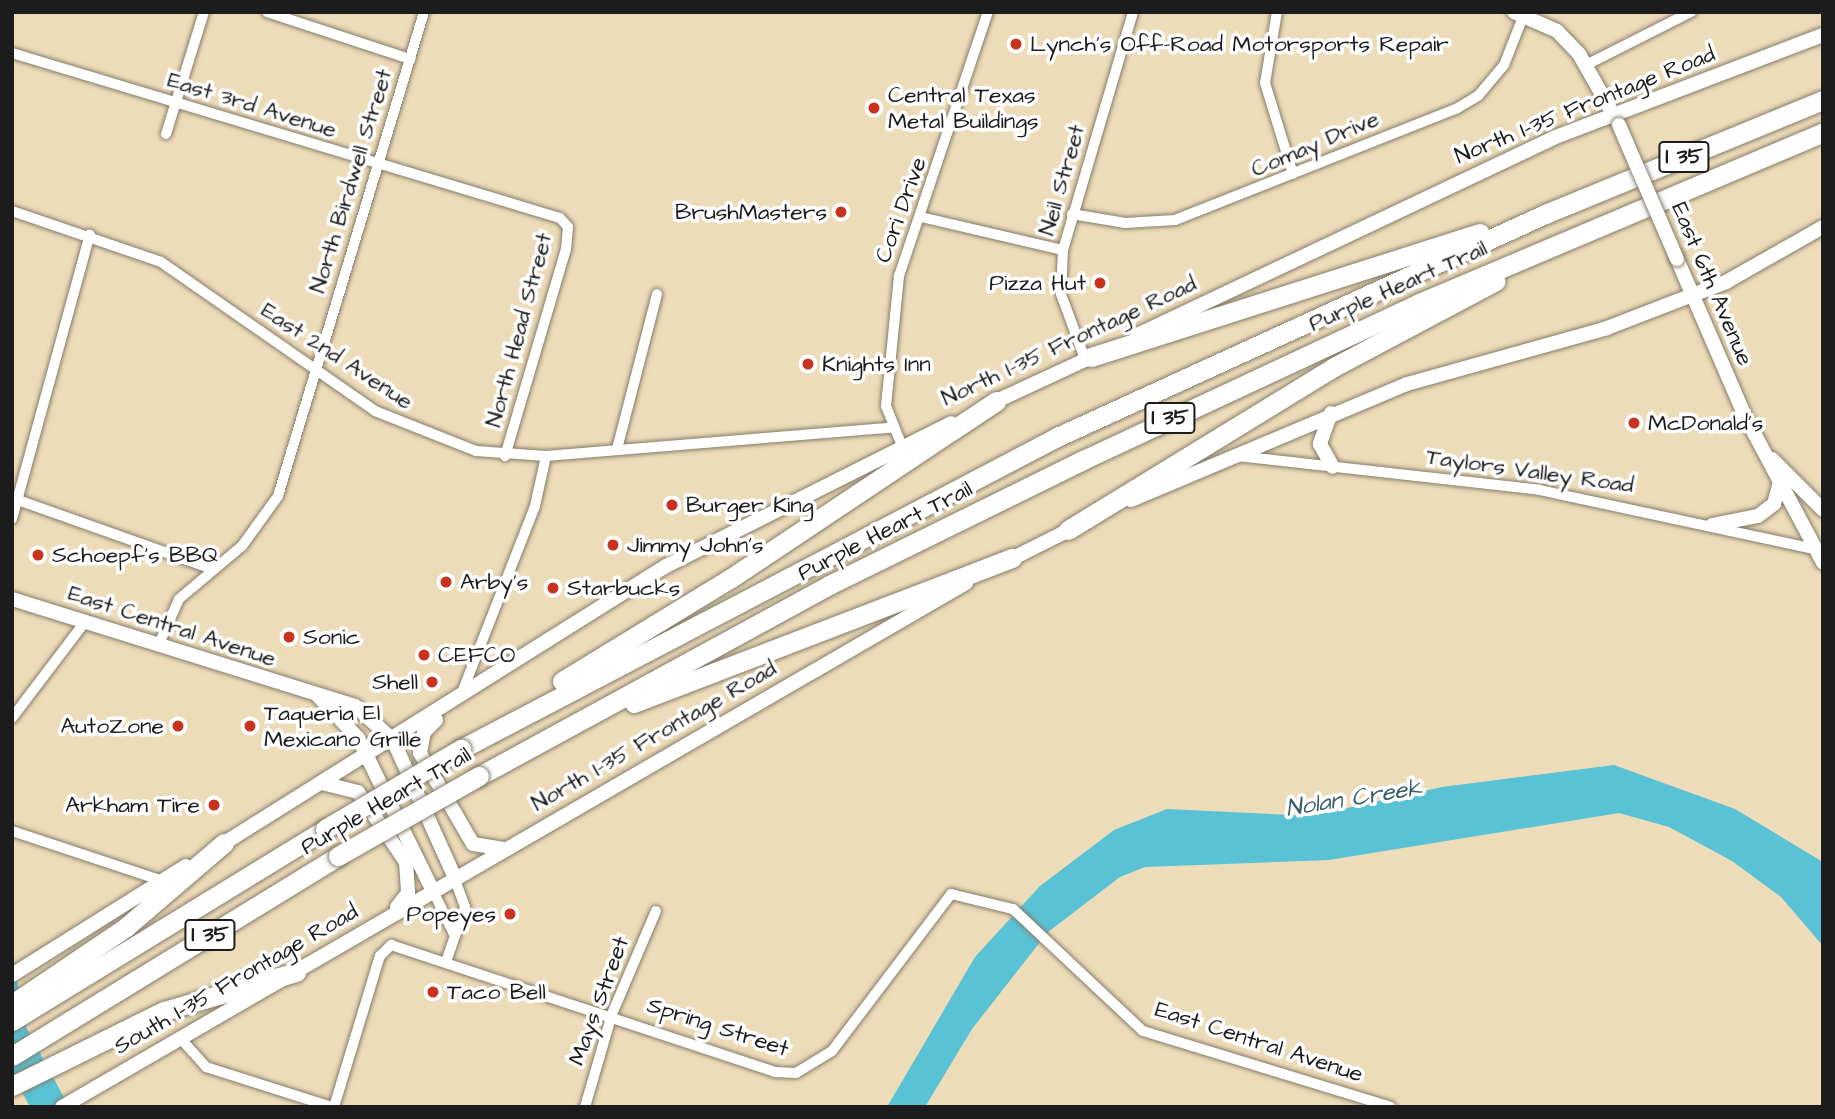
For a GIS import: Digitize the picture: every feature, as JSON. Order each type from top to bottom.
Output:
[{"type":"highway","name":"Purple Heart Trail","points":[[12,1021],[63,979],[325,830],[461,748],[1057,437],[1545,215],[1823,100]]},
{"type":"highway","name":"Purple Heart Trail","points":[[12,1056],[338,856],[829,585],[1083,460],[1592,229],[1823,132]]},
{"type":"highway","points":[[1088,358],[1545,215]]},
{"type":"highway","points":[[1068,530],[1334,367],[1592,229]]},
{"type":"highway","points":[[505,724],[571,674],[712,590],[996,401]]},
{"type":"highway","points":[[537,744],[773,645],[1012,558]]},
{"type":"highway","points":[[12,1004],[63,979],[224,843]]},
{"type":"highway","points":[[12,1086],[96,1040],[164,1011],[296,972]]},
{"type":"main road","name":"East 6th Avenue","points":[[1521,13],[1557,31],[1586,65],[1616,120],[1691,296],[1761,448],[1819,550],[1823,563]]},
{"type":"main road","name":"North I-35 Frontage Road","points":[[368,755],[719,536],[1088,358],[1616,120],[1823,35]]},
{"type":"main road","name":"North I-35 Frontage Road","points":[[432,889],[1012,558],[1068,530],[1228,455],[1449,369],[1607,328],[1691,296],[1823,227]]},
{"type":"main road","points":[[1332,414],[1321,444],[1333,467]]},
{"type":"main road","points":[[1761,448],[1823,510]]},
{"type":"main road","points":[[1713,525],[1758,516],[1774,503],[1780,482]]},
{"type":"main road","name":"East Central Avenue","points":[[12,598],[355,706],[393,740],[454,876]]},
{"type":"main road","points":[[318,696],[368,755],[432,889]]},
{"type":"main road","points":[[460,698],[424,732],[420,753],[473,844],[504,849]]},
{"type":"main road","points":[[18,972],[368,755]]},
{"type":"main road","points":[[322,783],[358,792],[406,862],[408,893],[368,929]]},
{"type":"main road","name":"South I-35 Frontage Road","points":[[62,1107],[296,972],[432,889]]},
{"type":"street","points":[[166,134],[204,12]]},
{"type":"street","points":[[267,12],[410,59]]},
{"type":"street","name":"North Birdwell Street","points":[[158,646],[179,599],[262,524],[278,496],[424,12]]},
{"type":"street","name":"Cori Drive","points":[[890,428],[895,298],[988,12]]},
{"type":"street","name":"Neil Street","points":[[1088,358],[1068,326],[1060,285],[1063,250],[1133,12]]},
{"type":"street","points":[[1277,12],[1265,83],[1293,174]]},
{"type":"street","points":[[1586,65],[1691,12]]},
{"type":"street","name":"Comay Drive","points":[[1072,214],[1162,222],[1293,174],[1478,96],[1504,65],[1521,13]]},
{"type":"street","name":"East 3rd Avenue","points":[[12,53],[377,167],[560,218]]},
{"type":"street","name":"East 2nd Avenue","points":[[12,211],[90,234],[161,262],[316,372],[412,430],[505,456],[546,456],[890,428]]},
{"type":"street","points":[[921,217],[1063,250]]},
{"type":"street","name":"North Head Street","points":[[505,456],[566,248],[568,227],[560,218]]},
{"type":"street","points":[[12,519],[15,499],[90,234]]},
{"type":"street","points":[[617,449],[657,294]]},
{"type":"street","points":[[890,428],[902,446]]},
{"type":"street","name":"Taylors Valley Road","points":[[1228,455],[1539,490],[1713,525],[1819,550]]},
{"type":"street","points":[[460,698],[535,506],[546,456]]},
{"type":"street","points":[[15,499],[214,569]]},
{"type":"street","points":[[12,718],[84,622]]},
{"type":"street","points":[[12,831],[163,881]]},
{"type":"street","name":"East Central Avenue","points":[[447,959],[465,907],[454,876]]},
{"type":"street","points":[[432,889],[455,936]]},
{"type":"street","name":"East Central Avenue","points":[[951,894],[1013,909],[1143,1031],[1391,1107]]},
{"type":"street","name":"Spring Street","points":[[333,1107],[380,957],[398,945],[612,1014],[775,1072],[796,1073],[832,1051],[951,894]]},
{"type":"street","name":"Mays Street","points":[[585,1107],[612,1014],[656,911]]},
{"type":"street","points":[[181,1039],[206,1067],[333,1107]]},
{"type":"water","points":[[1614,765],[1735,809],[1823,862],[1823,946],[1781,897],[1732,861],[1669,827],[1619,813],[1329,860],[1145,867],[1120,877],[1048,932],[972,1029],[925,1107],[887,1107],[975,957],[1040,886],[1114,830],[1167,809],[1311,816],[1442,787]]},
{"type":"water","points":[[12,948],[24,1023],[69,1107],[30,1107],[12,1073]]},
{"type":"place","name":"Lynch's Off-Road Motorsports Repair","points":[[1016,44]]},
{"type":"place","name":"Central Texas Metal Buildings","points":[[874,108]]},
{"type":"place","name":"BrushMasters","points":[[841,212]]},
{"type":"place","name":"Pizza Hut","points":[[1100,283]]},
{"type":"place","name":"Knights Inn","points":[[808,364]]},
{"type":"place","name":"McDonald's","points":[[1634,423]]},
{"type":"place","name":"Burger King","points":[[672,505]]},
{"type":"place","name":"Jimmy John's","points":[[613,545]]},
{"type":"place","name":"Schoepf's BBQ","points":[[38,555]]},
{"type":"place","name":"Arby's","points":[[446,582]]},
{"type":"place","name":"Starbucks","points":[[553,588]]},
{"type":"place","name":"Sonic","points":[[289,637]]},
{"type":"place","name":"CEFCO","points":[[424,655]]},
{"type":"place","name":"Shell","points":[[432,682]]},
{"type":"place","name":"AutoZone","points":[[178,726]]},
{"type":"place","name":"Taqueria El Mexicano Grille","points":[[250,726]]},
{"type":"place","name":"Arkham Tire","points":[[214,805]]},
{"type":"place","name":"Popeyes","points":[[510,914]]},
{"type":"place","name":"Taco Bell","points":[[433,992]]},
{"type":"water label","name":"Nolan Creek","points":[[1354,799]]}]
